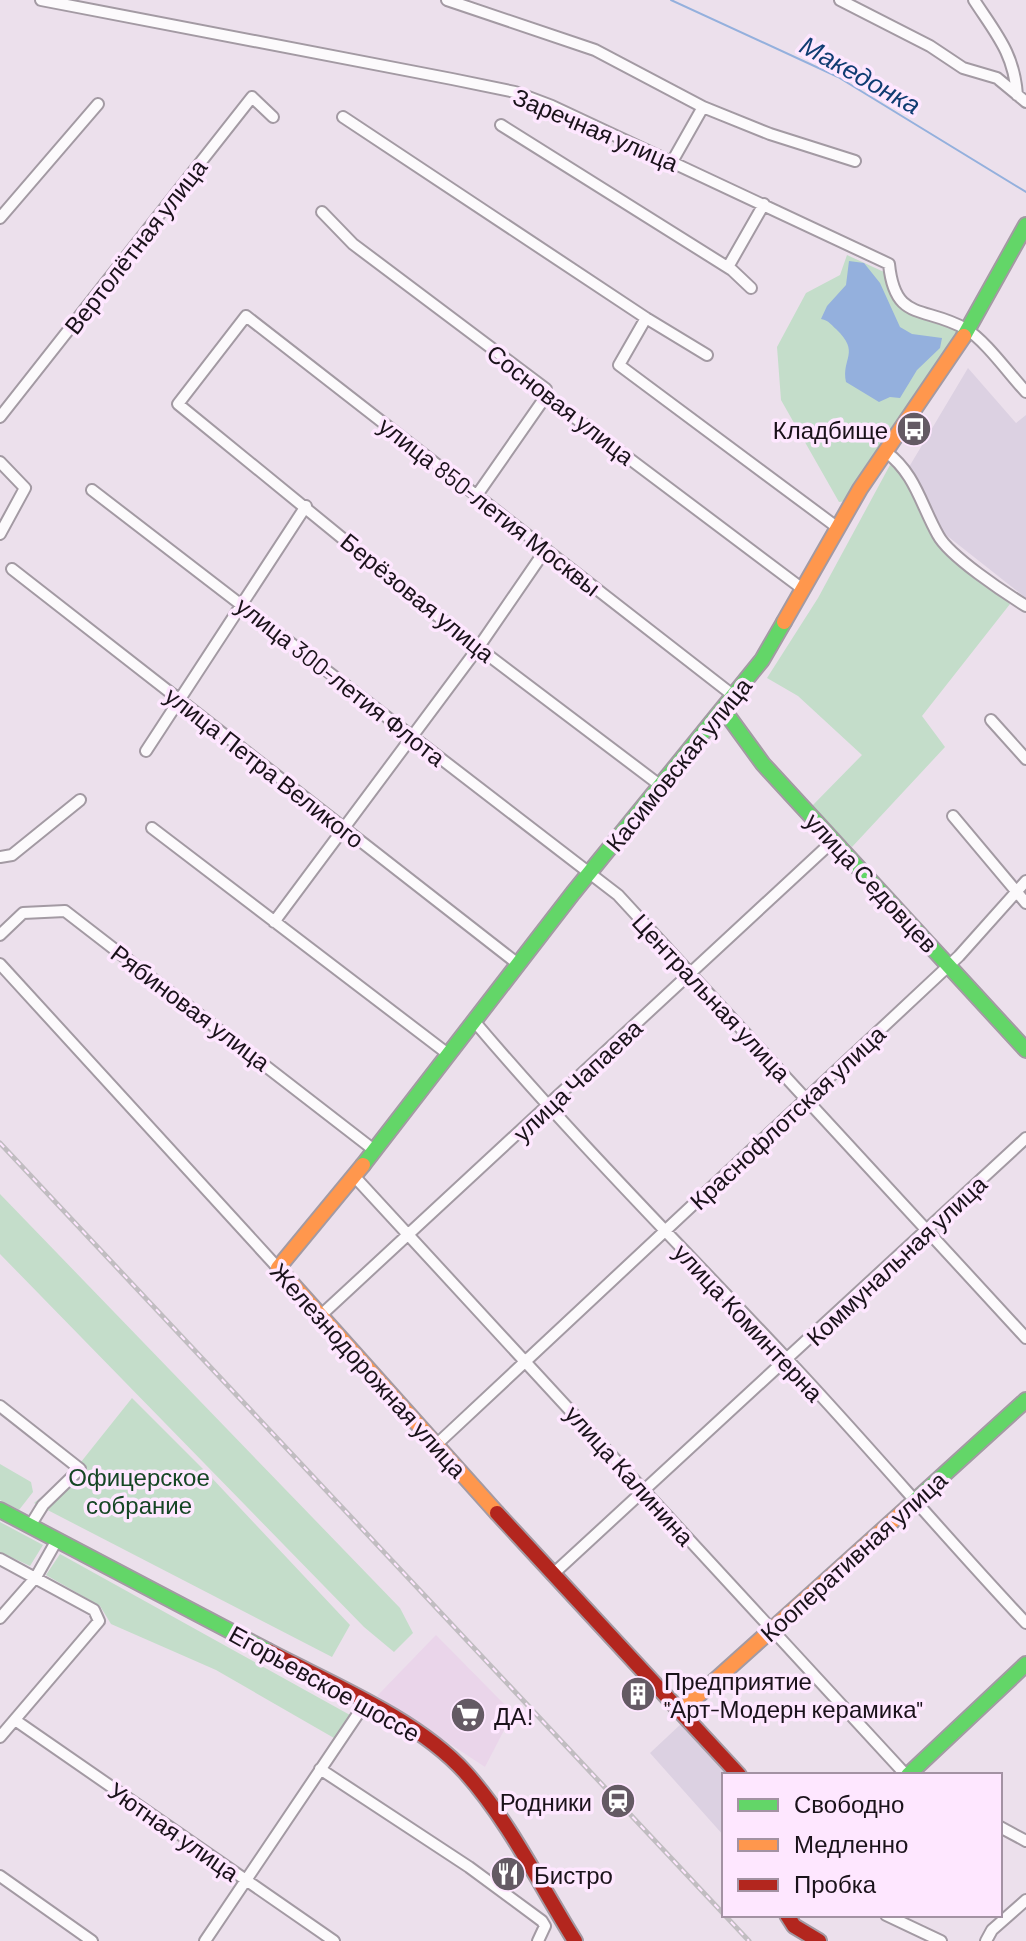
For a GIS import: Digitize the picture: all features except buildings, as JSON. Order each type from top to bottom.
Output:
[{"type":"main road","name":"Касимовская улица","points":[[278,1268],[773,645],[838,528],[968,330],[1026,225]]},
{"type":"main road","name":"улица Седовцев","points":[[723,709],[763,764],[1026,1050]]},
{"type":"main road","name":"Железнодорожная улица","points":[[278,1268],[552,1575],[737,1773]]},
{"type":"main road","name":"Кооперативная улица","points":[[681,1711],[1026,1400]]},
{"type":"main road","name":"Егорьевское шоссе","points":[[0,1510],[366,1702],[435,1745],[478,1787],[519,1846],[575,1941]]},
{"type":"main road","points":[[909,1773],[1026,1664]]},
{"type":"main road","points":[[788,1917],[794,1926],[819,1941]]},
{"type":"street","name":"Заречная улица","points":[[41,0],[515,92],[673,160],[889,264],[892,292],[904,305],[968,330],[1026,392]]},
{"type":"street","points":[[447,0],[595,50],[703,107],[770,134],[855,161]]},
{"type":"street","points":[[840,0],[930,46],[963,68],[997,78],[1022,98]]},
{"type":"street","points":[[974,0],[1015,68],[1022,98]]},
{"type":"street","name":"Вертолётная улица","points":[[0,417],[252,97],[273,117]]},
{"type":"street","points":[[0,218],[98,104]]},
{"type":"street","points":[[673,160],[703,107]]},
{"type":"street","points":[[343,117],[646,318],[707,355]]},
{"type":"street","points":[[501,125],[728,267],[751,288]]},
{"type":"street","points":[[728,267],[764,204]]},
{"type":"street","name":"Сосновая улица","points":[[322,212],[353,244],[546,389],[546,396],[804,590]]},
{"type":"street","name":"Берёзовая улица","points":[[246,316],[178,404],[478,648],[661,786]]},
{"type":"street","name":"улица 850-летия Москвы","points":[[246,316],[734,696]]},
{"type":"street","points":[[646,318],[619,365],[838,528]]},
{"type":"street","points":[[477,495],[546,396]]},
{"type":"street","points":[[886,452],[904,464],[939,539],[1004,593],[1026,606]]},
{"type":"street","points":[[0,462],[25,488],[0,534]]},
{"type":"street","name":"улица 300-летия Флота","points":[[92,490],[590,872]]},
{"type":"street","points":[[146,751],[306,506]]},
{"type":"street","points":[[274,922],[478,648],[546,549]]},
{"type":"street","name":"улица Петра Великого","points":[[12,569],[518,964]]},
{"type":"street","points":[[991,720],[1026,759]]},
{"type":"street","points":[[0,857],[12,855],[80,800]]},
{"type":"street","points":[[953,816],[1026,903]]},
{"type":"street","points":[[152,828],[448,1054]]},
{"type":"street","name":"улица Чапаева","points":[[319,1317],[833,841]]},
{"type":"street","name":"Центральная улица","points":[[590,872],[618,895],[692,973],[1026,1338]]},
{"type":"street","name":"Краснофлотская улица","points":[[436,1445],[948,966],[1026,881]]},
{"type":"street","name":"Рябиновая улица","points":[[0,935],[23,913],[65,911],[374,1150]]},
{"type":"street","name":"Железнодорожная улица","points":[[0,964],[278,1268]]},
{"type":"street","name":"улица Коминтерна","points":[[474,1021],[548,1107],[788,1360],[913,1502],[1026,1623]]},
{"type":"street","name":"Коммунальная улица","points":[[552,1575],[1026,1138]]},
{"type":"street","name":"улица Калинина","points":[[354,1176],[409,1231],[643,1491],[905,1773]]},
{"type":"street","points":[[0,1406],[80,1469],[43,1505],[30,1526]]},
{"type":"street","points":[[0,1618],[36,1577],[57,1540]]},
{"type":"street","points":[[0,1559],[94,1610],[99,1621],[0,1737]]},
{"type":"street","points":[[205,1941],[366,1702]]},
{"type":"street","name":"Уютная улица","points":[[15,1720],[334,1941]]},
{"type":"street","points":[[320,1769],[469,1867],[542,1921],[545,1926],[539,1940]]},
{"type":"street","points":[[1002,1828],[1026,1841]]},
{"type":"street","points":[[0,1876],[92,1941]]},
{"type":"street","points":[[986,1941],[1026,1900]]},
{"type":"street","points":[[890,1917],[941,1941]]},
{"type":"shaded area","points":[[968,368],[1016,423],[1026,415],[1026,598],[941,531],[909,467]]},
{"type":"shaded area","points":[[436,1635],[513,1713],[485,1767],[377,1696]]},
{"type":"shaded area","points":[[682,1723],[727,1773],[722,1773],[722,1834],[650,1753]]},
{"type":"green space","points":[[847,255],[884,272],[894,298],[911,314],[962,332],[846,501],[839,502],[781,400],[777,347],[806,293],[840,275]]},
{"type":"green space","points":[[890,465],[902,471],[935,541],[1010,604],[922,716],[945,747],[852,847],[812,806],[862,755],[798,696],[767,678],[818,598]]},
{"type":"green space","points":[[0,1194],[400,1608],[413,1633],[394,1652],[364,1627],[0,1254]]},
{"type":"green space","name":"Офицерское собрание","points":[[132,1398],[350,1625],[332,1657],[34,1503],[73,1472]]},
{"type":"green space","points":[[0,1464],[31,1482],[33,1492],[19,1510],[0,1500]]},
{"type":"green space","points":[[0,1522],[43,1545],[30,1566],[0,1552]]},
{"type":"green space","points":[[60,1554],[350,1716],[334,1738],[216,1670],[111,1624],[100,1606],[46,1575]]},
{"type":"water","points":[[849,261],[864,263],[880,283],[900,327],[912,334],[942,338],[940,348],[917,370],[900,398],[890,397],[879,402],[846,382],[847,344],[831,324],[821,319],[827,306],[846,285]]},
{"type":"waterway","name":"Македонка","points":[[671,0],[838,77],[1026,192]]},
{"type":"railway","points":[[0,1143],[722,1912]]},
{"type":"railway","points":[[726,1917],[749,1941]]},
{"type":"traffic: fast","points":[[964,336],[1026,225]]},
{"type":"traffic: fast","points":[[363,1165],[573,893],[762,660],[784,622]]},
{"type":"traffic: fast","points":[[723,709],[763,764],[1026,1050]]},
{"type":"traffic: fast","points":[[907,1508],[1026,1400]]},
{"type":"traffic: fast","points":[[0,1510],[268,1651]]},
{"type":"traffic: fast","points":[[910,1773],[1026,1664]]},
{"type":"traffic: slow","points":[[784,622],[860,489],[964,336]]},
{"type":"traffic: slow","points":[[363,1165],[278,1268],[497,1513]]},
{"type":"traffic: slow","points":[[681,1711],[907,1508]]},
{"type":"traffic: jam","points":[[497,1513],[737,1773]]},
{"type":"traffic: jam","points":[[268,1651],[372,1704],[423,1735],[445,1753],[465,1772],[496,1811],[575,1941]]},
{"type":"traffic: jam","points":[[788,1917],[794,1926],[819,1941]]},
{"type":"place","name":"Кладбище","points":[[914,429]]},
{"type":"place","name":"Предприятие \"Арт-Модерн керамика\"","points":[[638,1694]]},
{"type":"place","name":"ДА!","points":[[468,1715]]},
{"type":"place","name":"Родники","points":[[618,1801]]},
{"type":"place","name":"Бистро","points":[[508,1874]]}]
